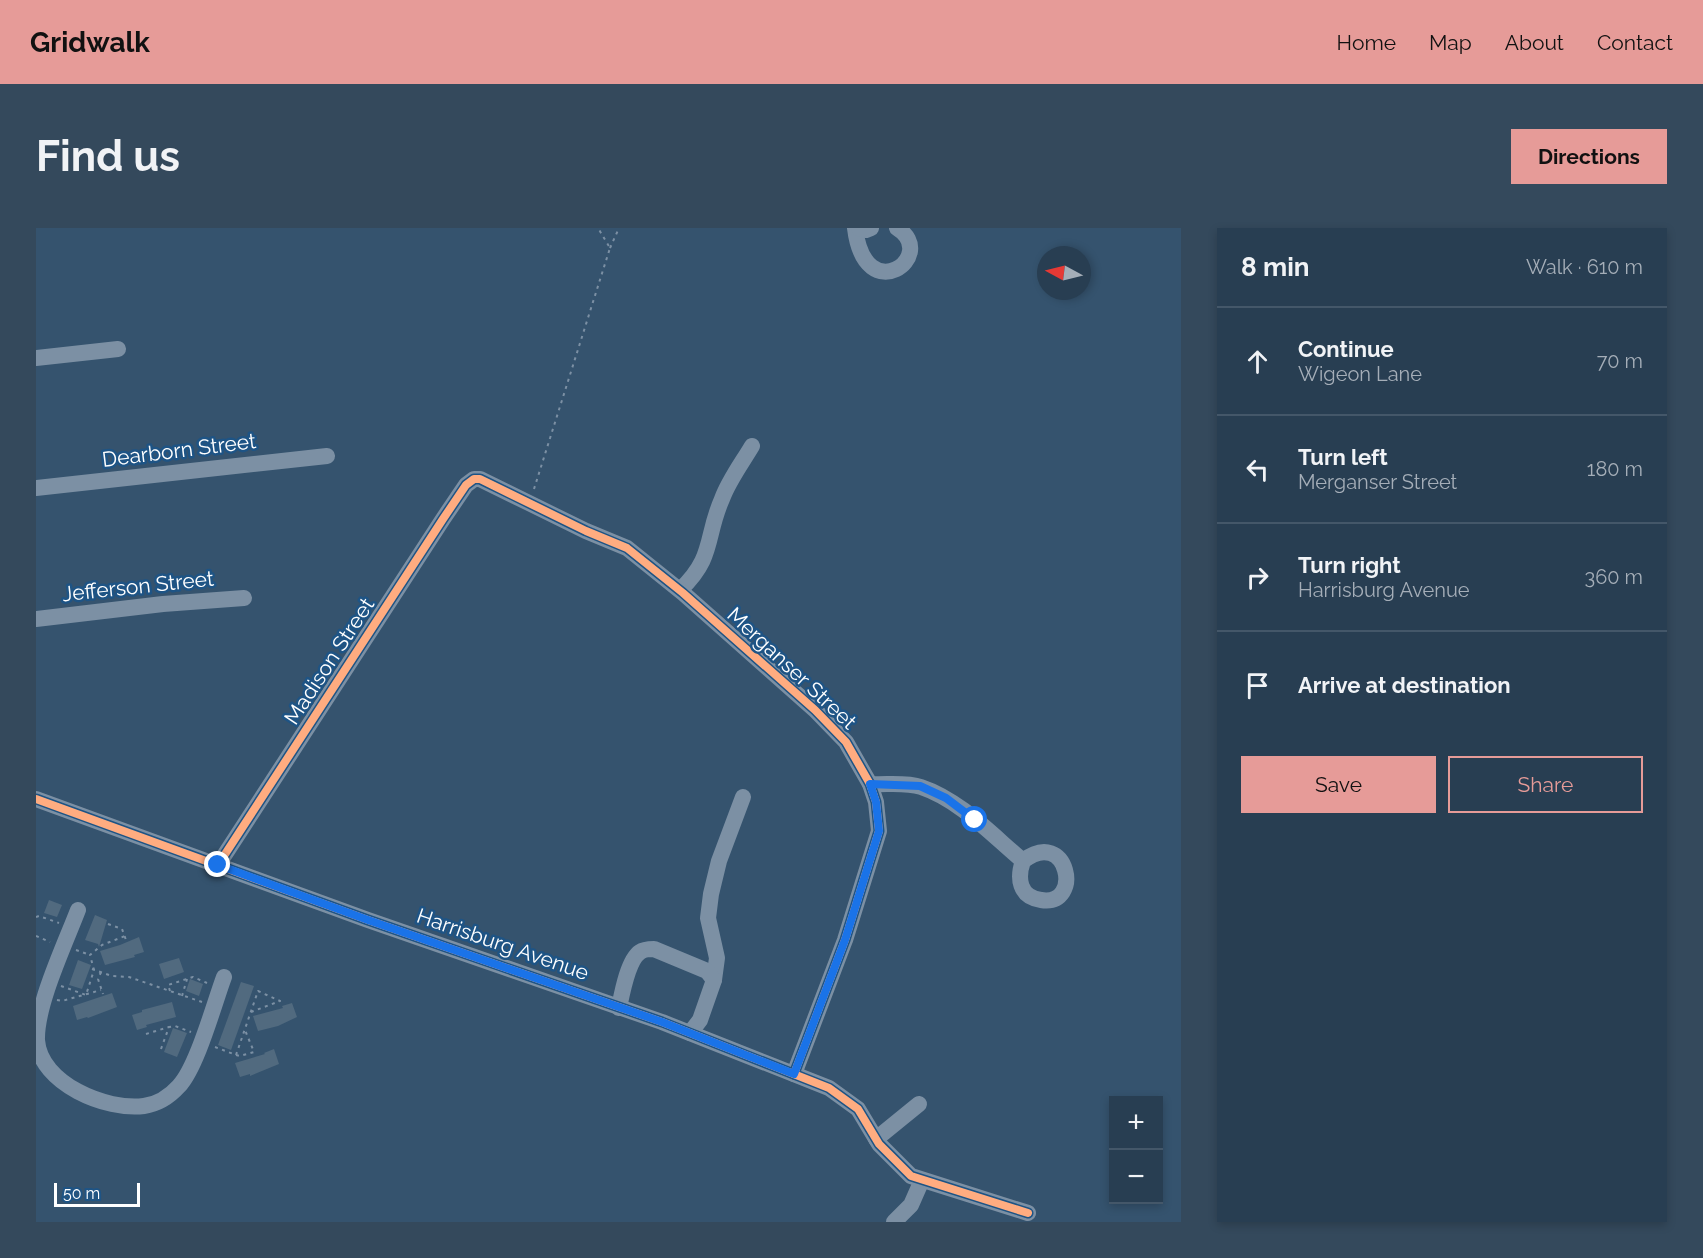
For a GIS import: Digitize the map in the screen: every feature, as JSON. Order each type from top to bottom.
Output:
[{"type":"street","points":[[871,228],[866,230],[857,228],[857,242],[865,261],[873,269],[886,272],[898,269],[906,262],[910,252],[910,242],[904,232],[897,228]]},
{"type":"street","points":[[36,358],[118,349]]},
{"type":"street","points":[[680,590],[695,576],[707,553],[722,498],[752,446]]},
{"type":"street","name":"Dearborn Street","points":[[36,488],[327,456]]},
{"type":"street","name":"Merganser Street","points":[[474,479],[480,479],[586,531],[627,548],[680,590],[815,710],[846,742],[870,784],[876,802],[879,831],[845,940],[794,1074]]},
{"type":"street","name":"Madison Street","points":[[218,865],[380,614],[460,494],[474,479]]},
{"type":"street","name":"Jefferson Street","points":[[36,619],[163,604],[244,598]]},
{"type":"street","points":[[870,784],[920,786],[946,798],[1023,861]]},
{"type":"street","points":[[690,1033],[700,1020],[714,980],[717,958],[708,918],[711,894],[719,861],[743,797]]},
{"type":"street","name":"Harrisburg Avenue","points":[[36,799],[690,1033],[829,1088],[858,1109],[876,1139],[911,1176],[1028,1213]]},
{"type":"street","points":[[78,910],[48,990],[40,1017],[37,1039],[37,1049],[49,1068],[78,1092],[106,1103],[132,1107],[146,1106],[169,1096],[185,1079],[222,982]]},
{"type":"street","points":[[619,1008],[625,979],[637,953],[645,949],[654,949],[699,967],[707,971],[714,980]]},
{"type":"street","points":[[876,1139],[919,1104]]},
{"type":"street","points":[[894,1222],[911,1204],[922,1180]]},
{"type":"path","points":[[598,228],[610,248]]},
{"type":"path","points":[[529,503],[610,248],[619,228]]},
{"type":"path","points":[[36,917],[39,916],[71,928]]},
{"type":"path","points":[[108,924],[122,929],[126,940]]},
{"type":"path","points":[[86,995],[93,970],[90,955],[102,945],[125,936]]},
{"type":"path","points":[[93,970],[129,977],[213,1006]]},
{"type":"path","points":[[48,990],[62,1001],[102,992],[98,979],[101,972]]},
{"type":"path","points":[[170,991],[168,985],[193,977],[222,982]]},
{"type":"path","points":[[182,996],[187,979]]},
{"type":"path","points":[[48,990],[86,995]]},
{"type":"path","points":[[236,1054],[258,991],[280,1001],[251,1012]]},
{"type":"path","points":[[146,1034],[175,1026],[240,1056],[254,1052],[245,1029]]},
{"type":"path","points":[[161,1049],[169,1028]]},
{"type":"building","points":[[49,900],[62,905],[57,917],[44,913]]},
{"type":"building","points":[[95,915],[107,920],[99,947],[98,944],[85,940]]},
{"type":"building","points":[[139,937],[144,952],[134,955],[135,957],[105,965],[100,951]]},
{"type":"building","points":[[179,958],[184,972],[164,979],[159,964]]},
{"type":"building","points":[[78,960],[91,965],[82,989],[69,985]]},
{"type":"building","points":[[190,979],[203,984],[199,996],[186,991]]},
{"type":"building","points":[[241,982],[254,986],[231,1050],[218,1045]]},
{"type":"building","points":[[112,993],[117,1007],[77,1020],[73,1006]]},
{"type":"building","points":[[172,1002],[176,1017],[146,1025],[147,1027],[137,1030],[132,1015]]},
{"type":"building","points":[[292,1003],[297,1017],[278,1026],[258,1031],[253,1016],[283,1008],[282,1006]]},
{"type":"building","points":[[173,1028],[187,1033],[177,1057],[164,1052]]},
{"type":"building","points":[[274,1049],[279,1064],[250,1076],[250,1074],[240,1077],[235,1063]]},
{"type":"cycle path","points":[[218,865],[466,485],[474,479],[480,479],[586,531],[627,548],[683,593],[815,710],[846,742],[870,784],[876,802],[879,831],[845,940],[794,1074]]},
{"type":"cycle path","points":[[36,799],[368,920],[662,1022],[829,1088],[858,1109],[879,1144],[911,1176],[1028,1213]]},
{"type":"route","points":[[218,865],[368,920],[662,1022],[794,1074],[845,940],[879,831],[876,802],[870,784],[920,786],[946,798],[975,820]]}]
